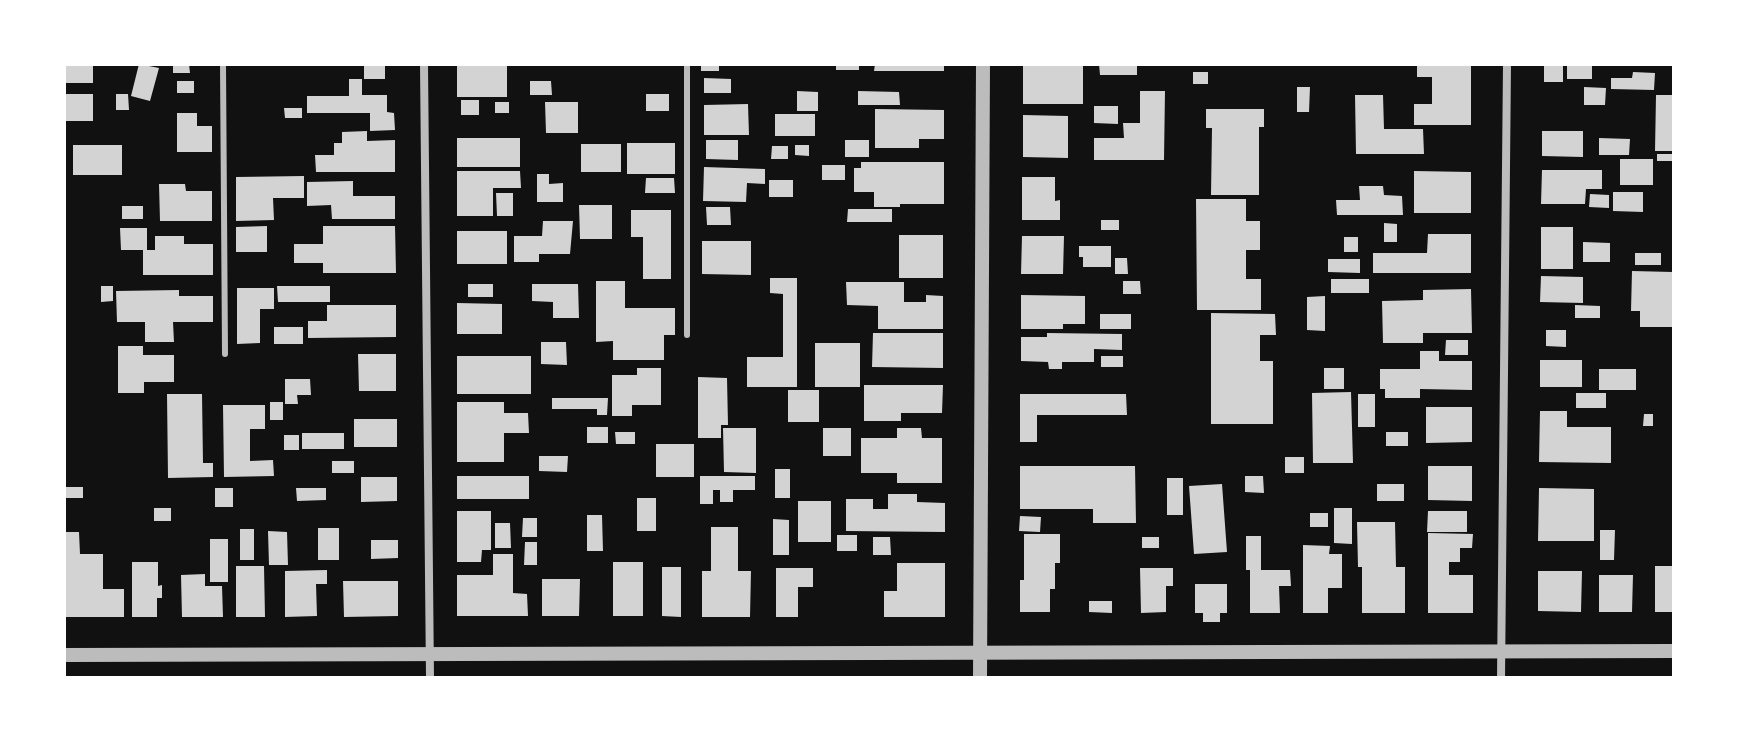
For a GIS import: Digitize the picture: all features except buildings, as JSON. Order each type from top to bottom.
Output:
[{"type":"street","points":[[424,64],[430,678]]},
{"type":"street","points":[[980,678],[983,64]]},
{"type":"street","points":[[1501,678],[1507,64]]},
{"type":"street","points":[[64,655],[1674,651]]},
{"type":"lane","points":[[223,64],[225,354]]},
{"type":"lane","points":[[687,64],[687,335]]}]
